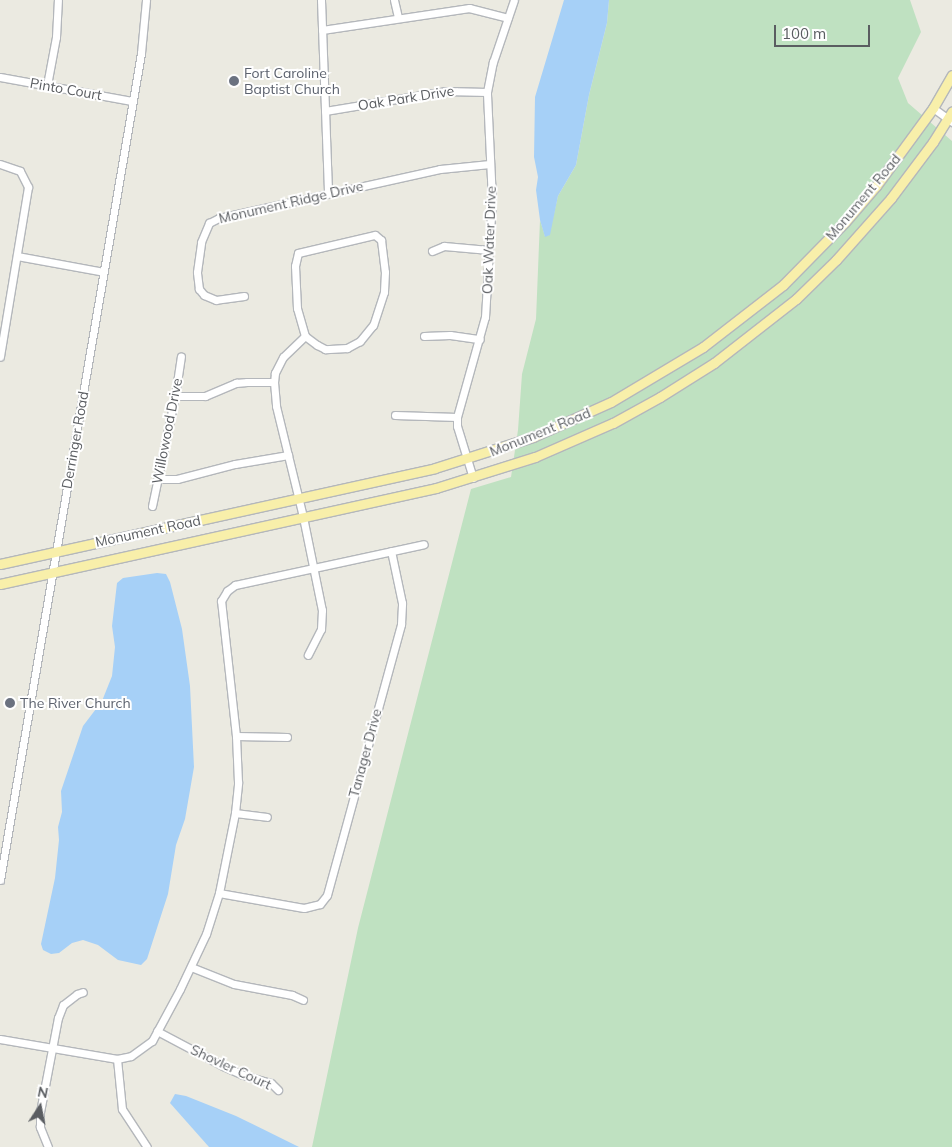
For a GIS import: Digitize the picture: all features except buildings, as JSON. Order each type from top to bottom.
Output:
[{"type":"main road","name":"Monument Road","points":[[0,564],[299,499],[467,459],[533,437],[611,402],[681,362],[783,285],[845,222],[876,186],[932,108],[952,75]]},
{"type":"main road","name":"Monument Road","points":[[0,584],[473,478],[536,457],[613,423],[688,380],[738,346],[796,299],[836,260],[896,192],[951,118]]},
{"type":"street","points":[[46,85],[56,37],[58,0]]},
{"type":"street","name":"Derringer Road","points":[[0,880],[2,850],[104,272],[144,27],[146,0]]},
{"type":"street","points":[[321,0],[328,193]]},
{"type":"street","points":[[394,0],[398,17]]},
{"type":"street","name":"Oak Water Drive","points":[[473,478],[457,426],[457,417],[485,317],[492,200],[487,92],[493,62],[514,0]]},
{"type":"street","points":[[322,30],[398,17],[470,8],[508,18]]},
{"type":"street","name":"Pinto Court","points":[[0,77],[132,101]]},
{"type":"street","name":"Oak Park Drive","points":[[325,111],[446,91],[487,92]]},
{"type":"street","points":[[932,108],[951,118]]},
{"type":"street","points":[[0,164],[20,171],[28,187],[0,357]]},
{"type":"street","name":"Monument Ridge Drive","points":[[244,296],[216,300],[204,295],[200,289],[197,282],[197,272],[201,242],[209,223],[219,218],[440,168],[490,164]]},
{"type":"street","points":[[375,235],[380,240],[385,272],[384,292],[381,308],[366,336],[354,346],[338,350],[322,347],[305,336],[295,295],[295,266],[298,253],[375,235]]},
{"type":"street","points":[[432,252],[444,246],[489,250]]},
{"type":"street","points":[[17,256],[104,272]]},
{"type":"street","points":[[424,336],[450,335],[480,339]]},
{"type":"street","points":[[305,336],[283,357],[275,373],[274,382],[276,406],[303,517],[322,619],[318,638],[308,656]]},
{"type":"street","name":"Willowood Drive","points":[[152,506],[175,396],[181,356]]},
{"type":"street","points":[[175,396],[205,396],[226,386],[246,382],[274,382]]},
{"type":"street","points":[[395,415],[457,417]]},
{"type":"street","points":[[158,479],[178,479],[235,464],[288,455]]},
{"type":"street","points":[[0,1039],[117,1059],[138,1054],[152,1041],[191,967],[206,934],[219,893],[235,813],[236,736],[232,682],[221,601],[227,591],[235,585],[424,544]]},
{"type":"street","name":"Tanager Drive","points":[[219,893],[310,908],[320,904],[327,895],[401,624],[402,603],[391,551]]},
{"type":"street","points":[[236,736],[287,737]]},
{"type":"street","points":[[235,813],[267,817]]},
{"type":"street","points":[[191,967],[234,984],[292,995],[303,1000]]},
{"type":"street","points":[[48,1147],[40,1127],[52,1048],[63,1004],[83,992]]},
{"type":"street","name":"Shovler Court","points":[[157,1031],[223,1066],[271,1083],[278,1090]]},
{"type":"street","points":[[117,1059],[122,1109],[147,1147]]},
{"type":"green space","points":[[609,0],[910,0],[921,32],[898,78],[908,103],[952,141],[952,1147],[312,1147],[358,928],[471,489],[511,477],[518,430],[522,374],[536,319],[540,220],[545,236],[549,235],[558,196],[576,165],[589,95],[607,23]]},
{"type":"water","points":[[564,0],[609,0],[607,23],[589,95],[576,165],[558,196],[550,235],[545,237],[540,220],[536,190],[538,177],[534,157],[535,97]]},
{"type":"water","points":[[157,573],[166,574],[170,582],[182,629],[190,686],[194,767],[185,819],[176,845],[168,894],[147,959],[141,965],[118,960],[98,945],[83,940],[72,943],[59,953],[51,954],[43,950],[41,944],[55,878],[59,840],[58,827],[62,812],[61,791],[83,726],[102,701],[112,676],[115,647],[112,626],[117,583],[123,578]]},
{"type":"water","points":[[175,1094],[186,1096],[236,1116],[299,1147],[209,1147],[170,1103]]},
{"type":"place","name":"Fort Caroline Baptist Church","points":[[234,81]]},
{"type":"place","name":"The River Church","points":[[10,703]]}]
